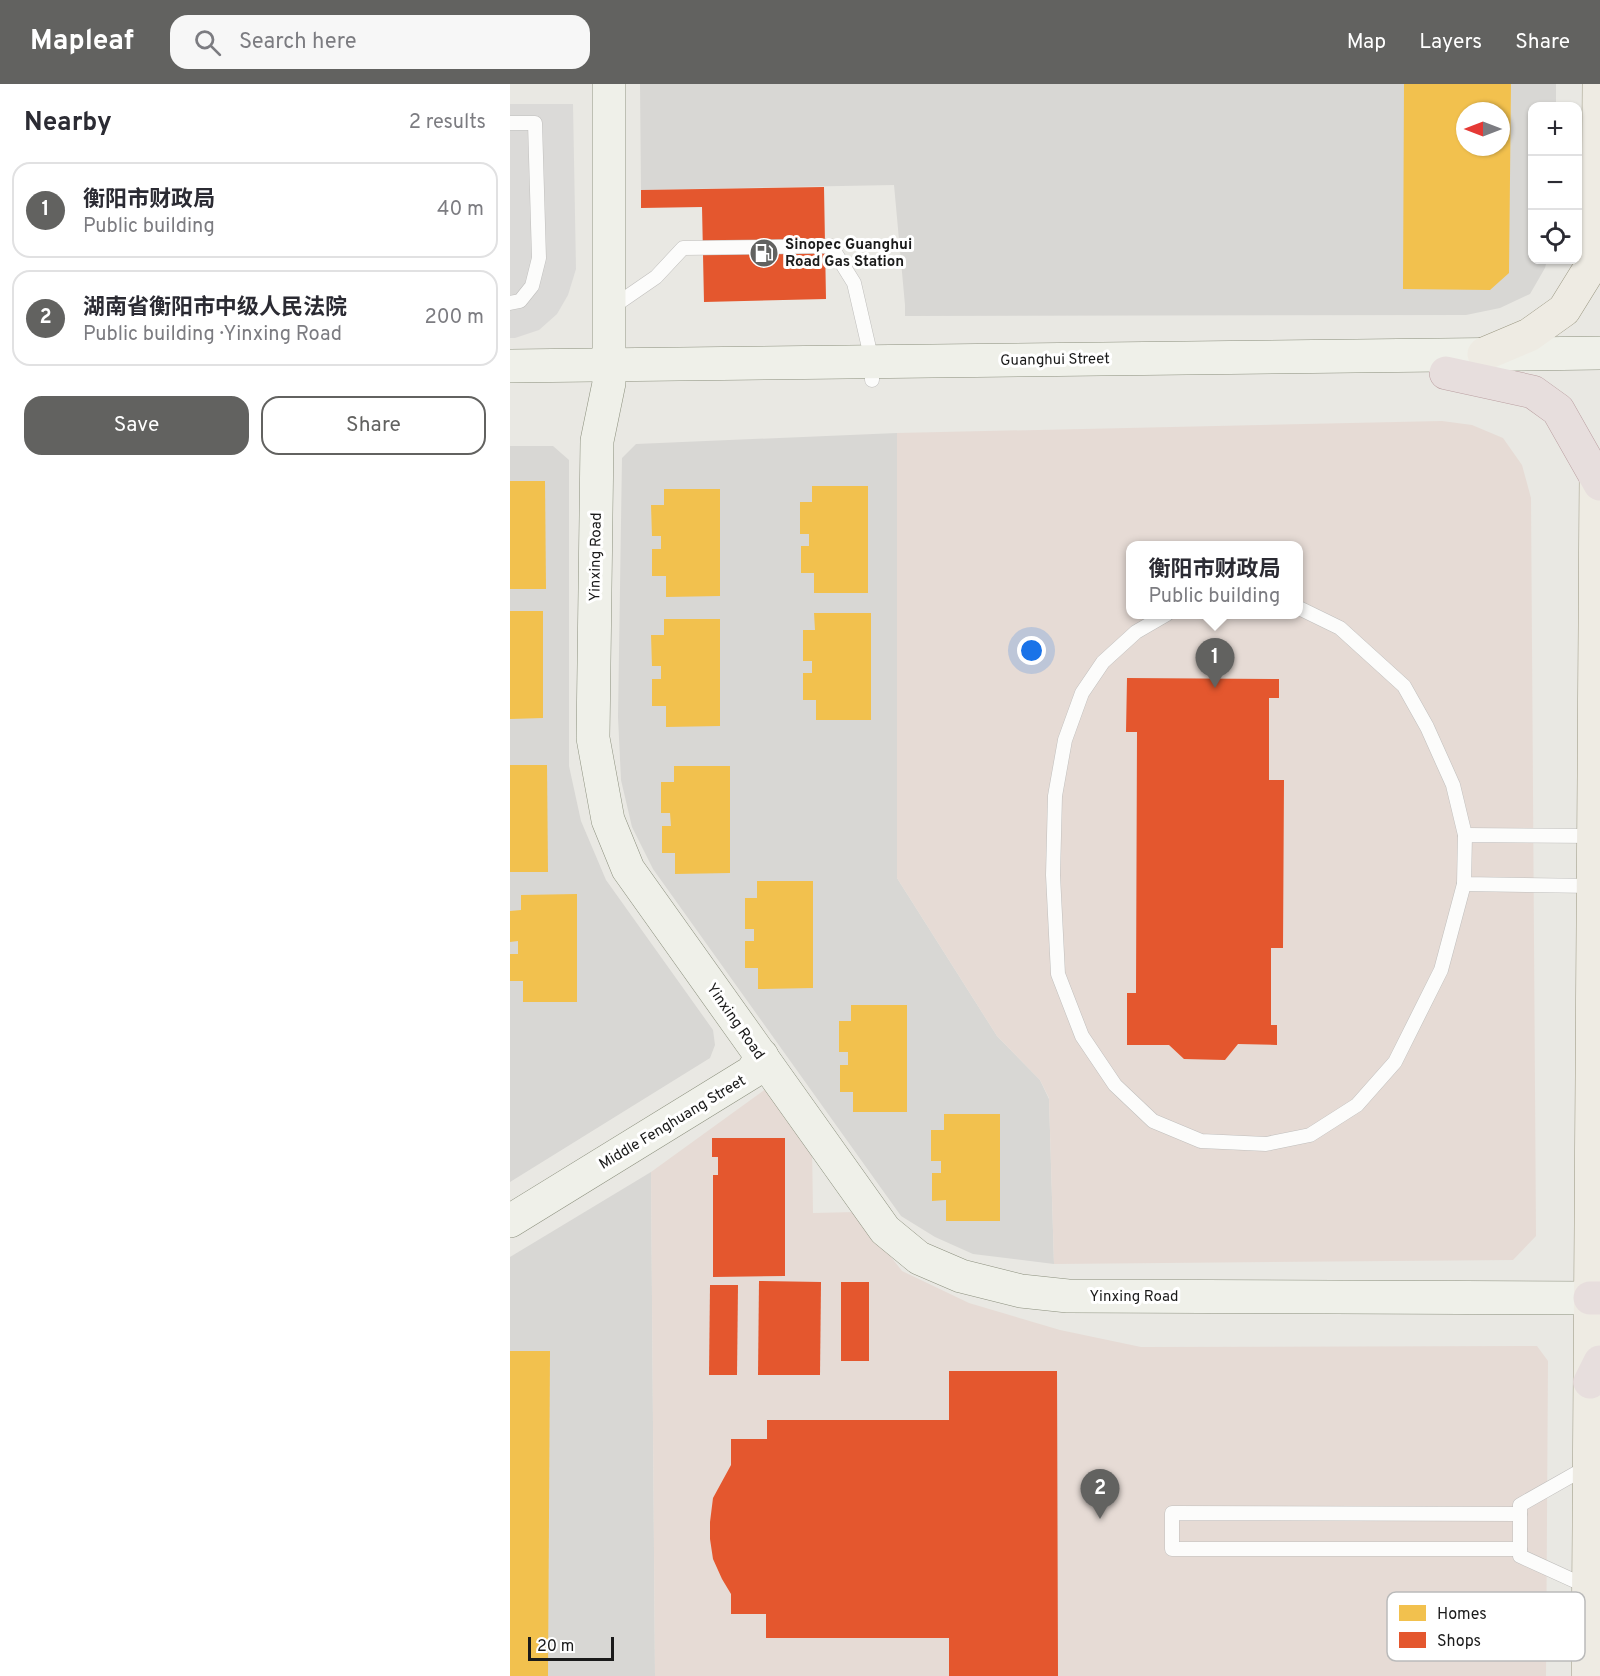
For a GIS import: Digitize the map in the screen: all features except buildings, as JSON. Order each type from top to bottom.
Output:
[{"type":"highway","points":[[1446,373],[1533,392],[1558,410],[1598,480]]},
{"type":"main road","points":[[1484,354],[1529,335],[1564,310],[1590,268],[1598,240],[1599,84]]},
{"type":"main road","points":[[1588,1676],[1589,1466],[1595,1372],[1593,886],[1598,480]]},
{"type":"street","name":"Yinxing Road","points":[[609,84],[609,374],[597,441],[593,738],[608,820],[628,869],[885,1230],[919,1258],[961,1276],[1021,1291],[1068,1296],[1595,1298]]},
{"type":"street","name":"Guanghui Street","points":[[872,371],[1600,352]]},
{"type":"street","name":"Guanghui Street","points":[[510,366],[609,374]]},
{"type":"street","name":"Guanghui Street","points":[[510,384],[609,374],[872,371],[1600,372]]},
{"type":"street","name":"Middle Fenghuang Street","points":[[510,1202],[746,1059],[762,1056]]},
{"type":"street","name":"Middle Fenghuang Street","points":[[510,1221],[752,1072],[762,1056]]},
{"type":"lane","points":[[510,123],[535,123],[539,258],[532,286],[520,301],[510,303]]},
{"type":"lane","points":[[610,310],[656,277],[683,248],[831,246],[854,283],[872,371]]},
{"type":"lane","points":[[1160,619],[1136,632],[1103,662],[1082,693],[1065,740],[1055,796],[1053,875],[1058,974],[1082,1036],[1115,1085],[1153,1121],[1201,1141],[1266,1144],[1310,1136],[1357,1105],[1395,1062],[1441,970],[1464,884],[1465,835],[1453,785],[1404,686],[1340,628],[1303,610]]},
{"type":"lane","points":[[1465,835],[1594,836]]},
{"type":"lane","points":[[1464,884],[1593,886]]},
{"type":"lane","points":[[1589,1466],[1520,1505],[1520,1556],[1589,1587]]},
{"type":"lane","points":[[1520,1514],[1172,1513],[1172,1549],[1520,1549]]},
{"type":"shaded area","points":[[640,84],[1556,84],[1556,102],[1528,102],[1528,264],[1546,264],[1545,268],[1530,294],[1500,308],[1466,315],[905,316],[894,185],[641,190]]},
{"type":"shaded area","points":[[510,104],[573,104],[576,269],[568,295],[557,314],[539,330],[515,338],[510,338]]},
{"type":"shaded area","points":[[1442,421],[1472,425],[1503,438],[1522,465],[1531,498],[1536,1236],[1513,1260],[1054,1264],[1049,1098],[1040,1080],[997,1036],[897,878],[897,433]]},
{"type":"shaded area","points":[[897,433],[897,878],[997,1036],[1040,1080],[1049,1099],[1054,1264],[973,1254],[935,1237],[901,1216],[653,869],[632,827],[621,780],[618,717],[622,458],[636,444]]},
{"type":"shaded area","points":[[510,446],[553,446],[569,460],[569,766],[581,821],[606,880],[713,1030],[715,1045],[710,1058],[510,1182]]},
{"type":"shaded area","points":[[767,1088],[812,1144],[813,1213],[856,1212],[902,1271],[969,1303],[1060,1330],[1141,1347],[1537,1346],[1548,1361],[1547,1592],[1387,1592],[1387,1661],[1546,1661],[1546,1676],[655,1676],[651,1172]]},
{"type":"shaded area","points":[[651,1172],[655,1676],[510,1676],[510,1257]]},
{"type":"place","name":"Sinopec Guanghui Road Gas Station","points":[[764,253]]},
{"type":"place","name":"衡阳市财政局","points":[[1215,688]]},
{"type":"place","name":"湖南省衡阳市中级人民法院","points":[[1100,1519]]}]
